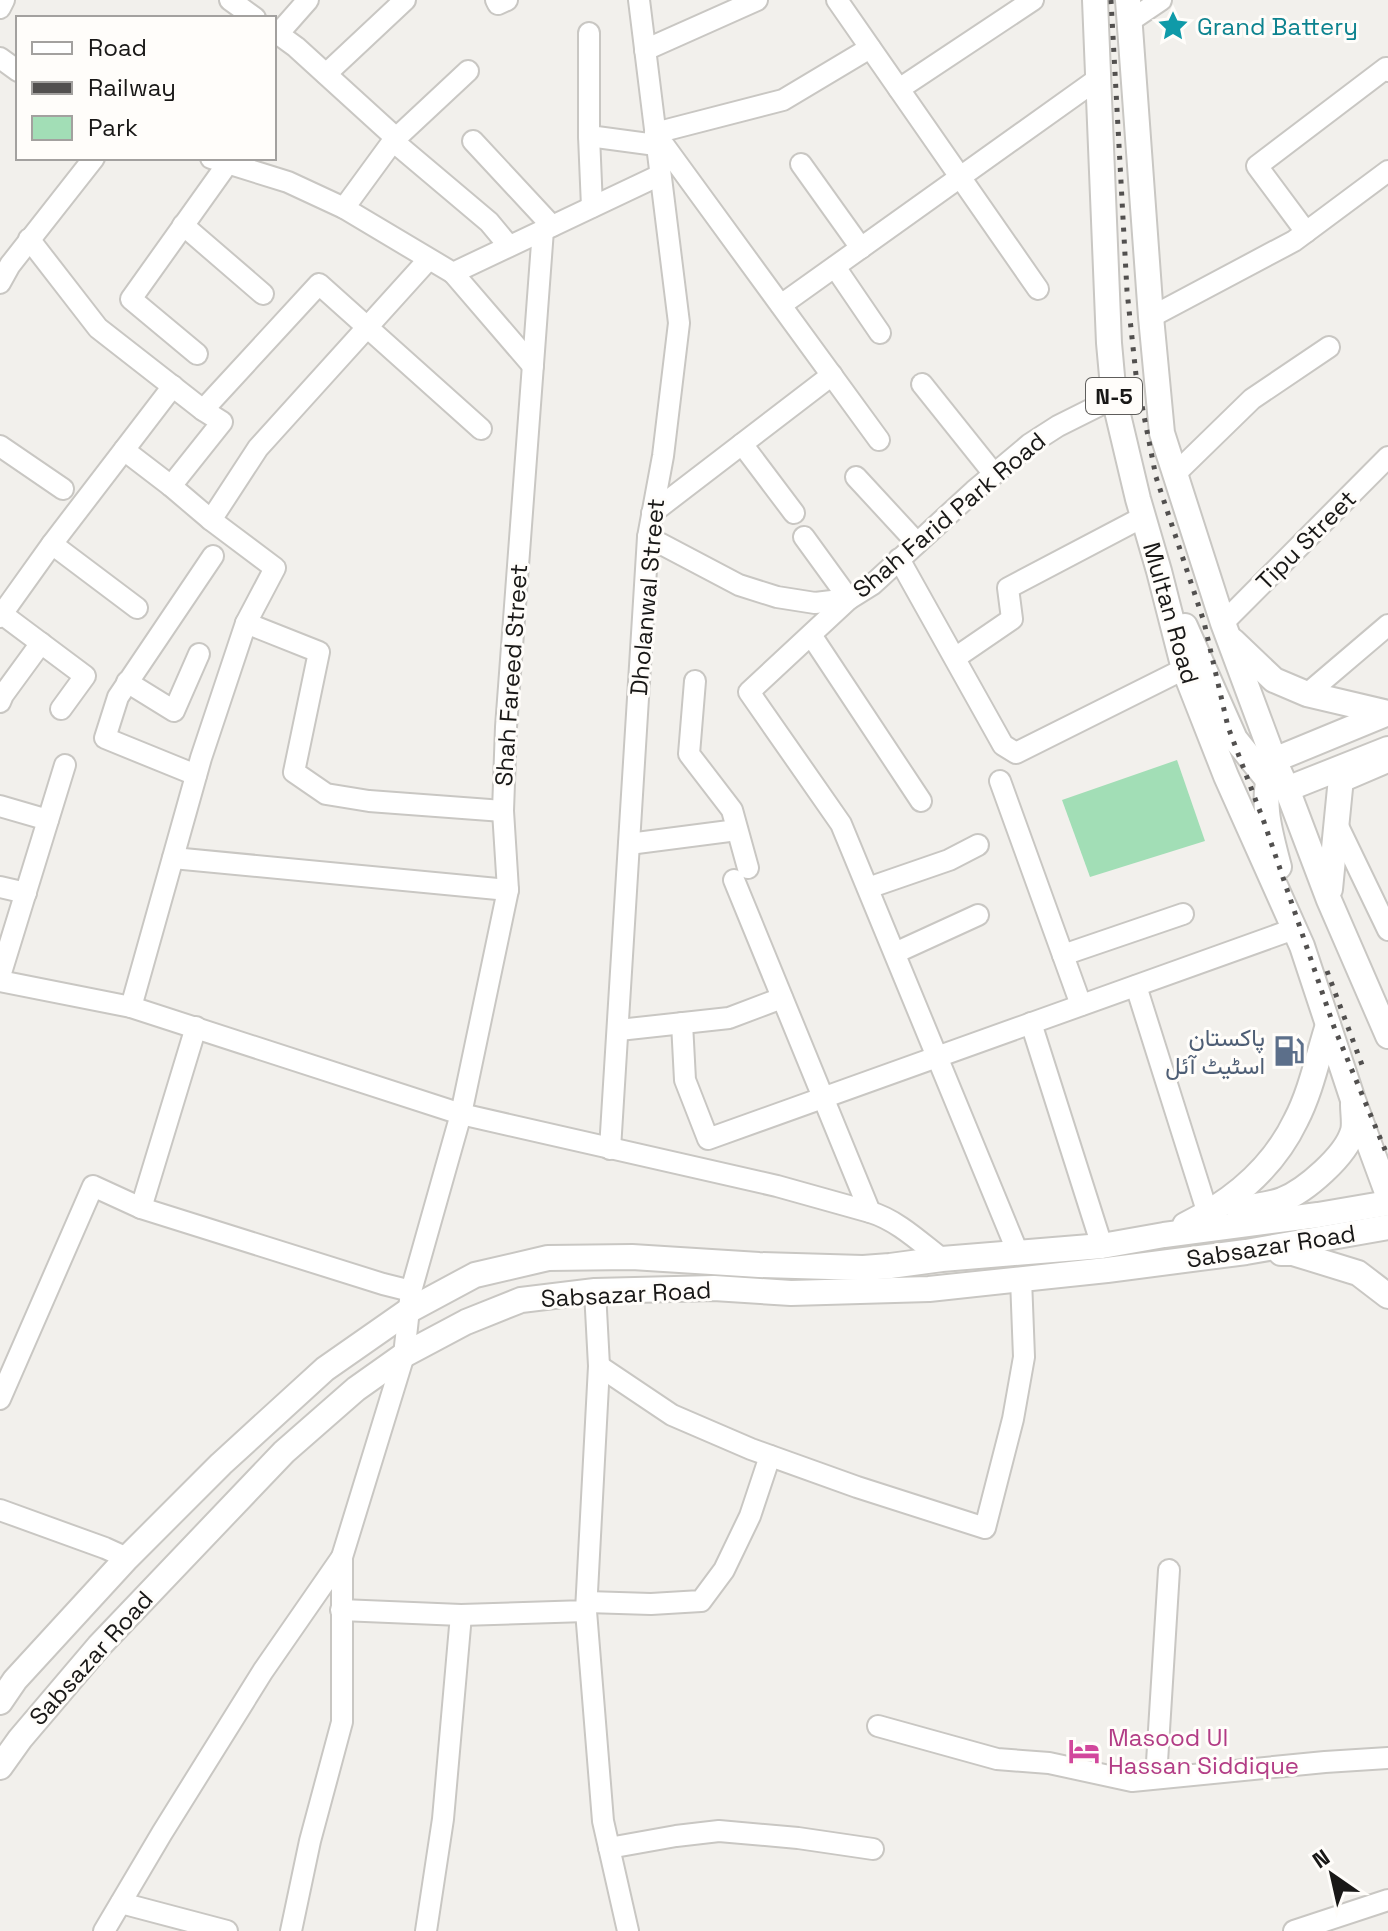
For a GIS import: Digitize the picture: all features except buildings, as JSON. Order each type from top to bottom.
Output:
[{"type":"main road","name":"Multan Road","points":[[1095,0],[1114,398],[1143,517],[1184,669],[1226,776],[1298,938],[1388,1195]]},
{"type":"main road","name":"Multan Road","points":[[1129,10],[1162,433],[1276,776],[1388,1036]]},
{"type":"main road","points":[[1159,571],[1235,739],[1276,776],[1341,775],[1388,749]]},
{"type":"main road","points":[[1226,630],[1274,680],[1307,694],[1388,713]]},
{"type":"main road","points":[[1298,938],[1265,813],[1276,776],[1388,713]]},
{"type":"main road","points":[[1329,900],[1341,775]]},
{"type":"main road","points":[[1164,1235],[1208,1214],[1231,1198],[1259,1174],[1279,1150],[1297,1119],[1328,1025]]},
{"type":"main road","points":[[1208,1214],[1285,1199],[1310,1182],[1335,1162],[1353,1131],[1353,1100]]},
{"type":"main road","name":"Sabsazar Road","points":[[0,1702],[6,1679],[122,1556],[325,1369],[409,1301],[475,1275],[548,1258],[632,1257],[759,1265],[890,1266],[1102,1246],[1388,1203]]},
{"type":"main road","name":"Sabsazar Road","points":[[0,1767],[99,1646],[284,1452],[356,1389],[404,1355],[466,1322],[521,1300],[595,1291],[714,1288],[791,1293],[929,1289],[1246,1252],[1388,1227]]},
{"type":"main road","points":[[1246,1252],[1293,1253],[1358,1273],[1388,1296]]},
{"type":"main road","points":[[890,1266],[898,1290]]},
{"type":"street","points":[[0,8],[4,0]]},
{"type":"street","points":[[230,0],[252,16]]},
{"type":"street","points":[[308,0],[276,32],[489,222],[509,246]]},
{"type":"street","points":[[326,74],[405,0]]},
{"type":"street","points":[[496,0],[498,4],[507,0]]},
{"type":"street","name":"Dholanwal Street","points":[[610,1149],[648,537],[663,456],[679,323],[639,0]]},
{"type":"street","points":[[645,50],[757,0]]},
{"type":"street","points":[[837,0],[1038,289]]},
{"type":"street","points":[[899,89],[1033,0]]},
{"type":"street","points":[[1129,10],[1161,0]]},
{"type":"street","points":[[589,33],[592,207]]},
{"type":"street","points":[[589,136],[656,139],[783,100],[870,48]]},
{"type":"street","points":[[1306,232],[1257,166],[1386,68],[1388,71]]},
{"type":"street","points":[[344,208],[395,140],[468,71]]},
{"type":"street","points":[[781,305],[1099,78]]},
{"type":"street","points":[[656,139],[879,440]]},
{"type":"street","points":[[473,141],[548,228]]},
{"type":"street","points":[[0,283],[29,239],[92,160]]},
{"type":"street","points":[[197,354],[131,299],[183,225],[220,161],[288,182],[344,208],[453,273],[533,366]]},
{"type":"street","points":[[801,164],[861,248]]},
{"type":"street","points":[[1151,317],[1294,241],[1388,171]]},
{"type":"street","points":[[453,273],[660,175]]},
{"type":"street","points":[[183,225],[263,294]]},
{"type":"street","name":"Shah Fareed Street","points":[[342,1557],[404,1355],[409,1301],[461,1114],[508,890],[503,811],[506,727],[533,366],[548,228]]},
{"type":"street","points":[[29,239],[98,328],[222,422],[171,486]]},
{"type":"street","points":[[211,520],[258,448],[428,260]]},
{"type":"street","points":[[835,267],[880,333]]},
{"type":"street","points":[[203,410],[319,284],[481,429]]},
{"type":"street","points":[[1175,474],[1252,399],[1329,347]]},
{"type":"street","points":[[652,513],[832,375]]},
{"type":"street","points":[[922,384],[994,474]]},
{"type":"street","points":[[61,709],[85,676],[1,616],[173,386]]},
{"type":"street","name":"Shah Farid Park Road","points":[[648,537],[739,585],[777,597],[815,603],[849,599],[873,584],[1030,444],[1114,398]]},
{"type":"street","points":[[742,444],[794,513]]},
{"type":"street","points":[[0,446],[63,489]]},
{"type":"street","points":[[124,450],[275,568],[246,623],[196,775],[131,1007]]},
{"type":"street","name":"Tipu Street","points":[[1226,630],[1388,457]]},
{"type":"street","points":[[856,477],[917,543]]},
{"type":"street","points":[[955,658],[1012,619],[1008,588],[1143,517]]},
{"type":"street","points":[[804,537],[849,599],[749,692],[841,824],[1018,1253]]},
{"type":"street","points":[[52,544],[137,608]]},
{"type":"street","points":[[196,775],[105,738],[118,697],[213,556]]},
{"type":"street","points":[[899,559],[1003,745],[1016,753],[1184,669]]},
{"type":"street","points":[[246,623],[319,652],[294,772],[326,794],[369,801],[503,811]]},
{"type":"street","points":[[1307,694],[1388,625]]},
{"type":"street","points":[[811,635],[921,801]]},
{"type":"street","points":[[0,702],[41,643]]},
{"type":"street","points":[[127,682],[174,711],[199,654]]},
{"type":"street","points":[[695,681],[689,754],[732,810],[741,874],[782,998],[870,1212]]},
{"type":"street","points":[[1341,775],[1388,762]]},
{"type":"street","points":[[65,765],[0,978],[131,1007],[461,1114],[777,1186],[870,1212],[907,1231],[942,1259]]},
{"type":"street","points":[[1000,781],[1081,1005]]},
{"type":"street","points":[[0,806],[48,820]]},
{"type":"street","points":[[1336,822],[1388,930]]},
{"type":"street","points":[[629,844],[737,830]]},
{"type":"street","points":[[868,888],[949,860],[978,845]]},
{"type":"street","points":[[173,858],[508,890]]},
{"type":"street","points":[[0,887],[26,893]]},
{"type":"street","points":[[1063,955],[1183,914]]},
{"type":"street","points":[[895,953],[978,915]]},
{"type":"street","points":[[682,1023],[685,1080],[708,1139],[1136,986],[1298,938]]},
{"type":"street","points":[[1136,986],[1208,1214]]},
{"type":"street","points":[[619,1030],[729,1018],[782,998]]},
{"type":"street","points":[[1031,1023],[1102,1246]]},
{"type":"street","points":[[141,1208],[196,1027]]},
{"type":"street","points":[[0,1399],[6,1374],[93,1186],[141,1208],[383,1284],[409,1301]]},
{"type":"street","points":[[599,1366],[672,1415],[770,1456],[985,1528],[1013,1419],[1024,1357],[1021,1279]]},
{"type":"street","points":[[595,1291],[599,1366],[586,1606],[603,1821],[628,1931]]},
{"type":"street","points":[[341,1610],[461,1615],[701,1601],[724,1570],[750,1516],[770,1456]]},
{"type":"street","points":[[0,1510],[122,1556]]},
{"type":"street","points":[[291,1931],[310,1841],[342,1722],[342,1557]]},
{"type":"street","points":[[104,1931],[263,1671],[342,1557]]},
{"type":"street","points":[[1156,1778],[1169,1570]]},
{"type":"street","points":[[426,1931],[443,1819],[461,1615]]},
{"type":"street","points":[[878,1726],[997,1759],[1049,1763],[1132,1781],[1388,1758]]},
{"type":"street","points":[[609,1848],[719,1831],[873,1849]]},
{"type":"street","points":[[1294,1931],[1388,1900]]},
{"type":"street","points":[[121,1903],[227,1931]]},
{"type":"green space","points":[[1177,760],[1205,841],[1090,877],[1062,800]]},
{"type":"railway","points":[[1111,0],[1127,291],[1136,375],[1156,477],[1204,622],[1228,727],[1334,1027],[1388,1157]]},
{"type":"railway","points":[[1327,971],[1362,1065]]},
{"type":"place","name":"Grand Battery","points":[[1173,26]]},
{"type":"place","name":"پاکستان اسٹیٹ آئل","points":[[1289,1051]]},
{"type":"place","name":"Masood Ul Hassan Siddique","points":[[1084,1751]]}]
